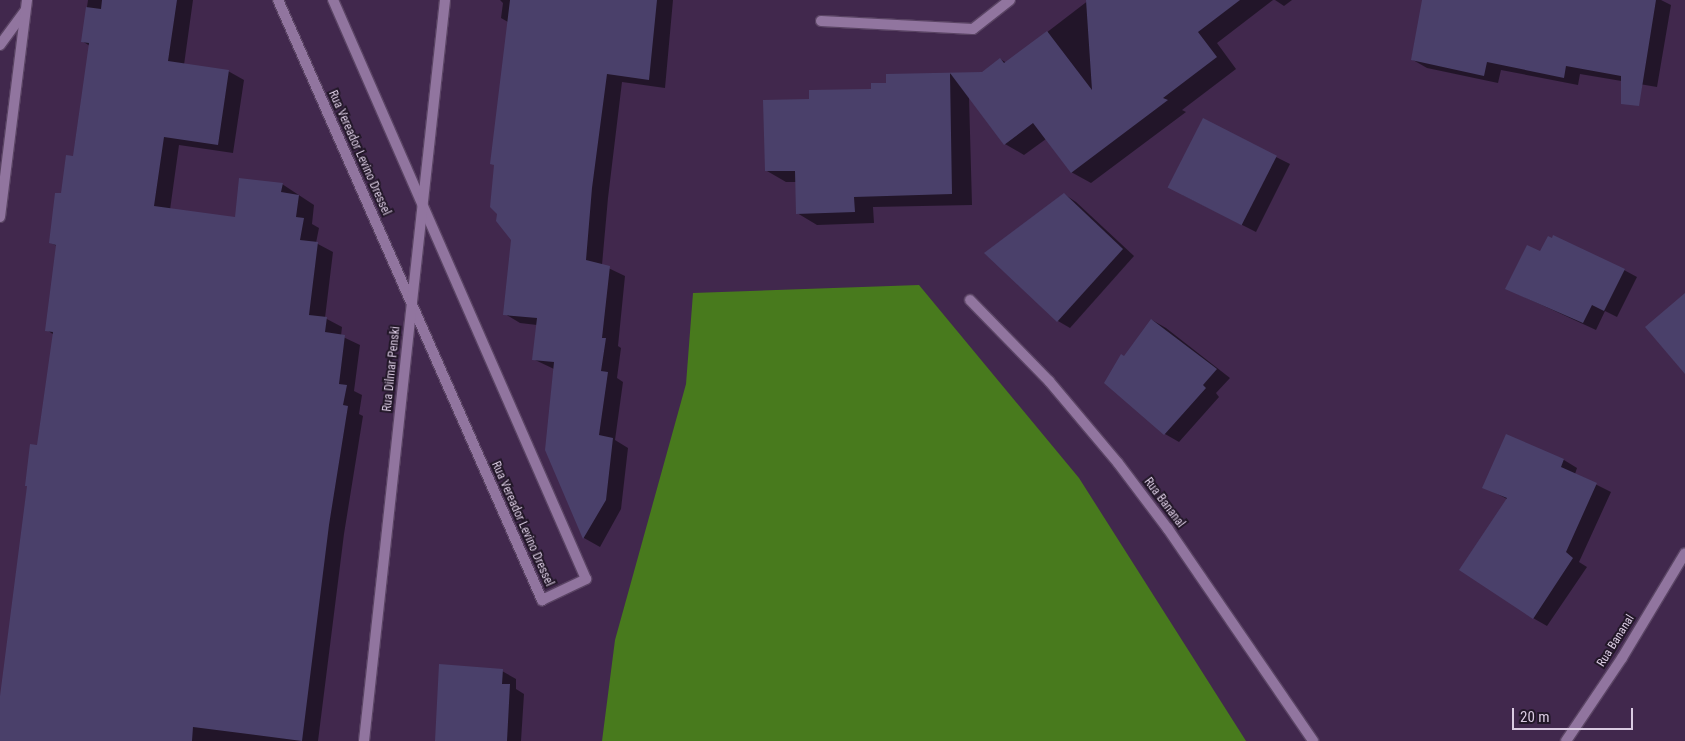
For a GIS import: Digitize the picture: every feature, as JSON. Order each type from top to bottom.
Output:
[{"type":"street","name":"Rua Vereador Levino Dressel","points":[[278,0],[542,600],[586,579],[333,0]]},
{"type":"street","name":"Rua Dilmar Penski","points":[[364,741],[445,0]]},
{"type":"street","points":[[821,21],[974,28],[1010,0]]},
{"type":"street","points":[[0,46],[27,5]]},
{"type":"street","points":[[0,217],[27,5]]},
{"type":"street","name":"Rua Bananal","points":[[970,300],[1049,381],[1118,463],[1168,529],[1314,741]]},
{"type":"street","name":"Rua Bananal","points":[[1566,741],[1622,658],[1685,553]]},
{"type":"green space","points":[[919,285],[1079,478],[1246,741],[602,741],[615,640],[686,384],[693,293]]},
{"type":"building","points":[[102,0],[177,0],[168,61],[229,70],[218,145],[164,137],[154,206],[235,217],[239,178],[283,183],[281,192],[299,195],[296,217],[304,218],[300,240],[318,242],[309,315],[327,317],[325,332],[345,335],[339,384],[347,385],[343,405],[348,406],[329,525],[302,741],[193,727],[192,741],[0,741],[0,696],[27,486],[25,486],[30,444],[37,445],[53,332],[45,331],[56,245],[49,243],[55,193],[61,193],[66,155],[73,156],[89,43],[81,42],[86,7],[101,9]]},
{"type":"building","points":[[510,0],[657,0],[649,80],[607,74],[592,188],[586,260],[610,266],[602,338],[606,338],[601,371],[608,372],[599,435],[613,438],[606,500],[583,539],[545,450],[554,362],[532,360],[537,318],[503,315],[511,240],[496,221],[497,214],[490,207],[494,165],[490,164]]},
{"type":"building","points":[[1086,0],[1240,0],[1198,32],[1217,57],[1163,98],[1168,100],[1071,173],[1033,123],[1004,145],[950,73],[952,194],[854,197],[855,212],[796,214],[795,171],[765,171],[763,100],[809,99],[809,90],[871,89],[871,83],[886,83],[886,74],[982,72],[1000,58],[1004,63],[1047,31],[1092,90]]},
{"type":"building","points":[[1422,0],[1656,0],[1639,106],[1621,104],[1621,76],[1566,66],[1564,78],[1487,62],[1484,76],[1411,60]]},
{"type":"building","points":[[1203,118],[1277,156],[1242,225],[1168,187]]},
{"type":"building","points":[[1064,193],[1123,249],[1057,322],[984,253]]},
{"type":"building","points":[[1553,235],[1625,269],[1604,311],[1592,305],[1583,323],[1505,289],[1527,245],[1540,251],[1548,236],[1552,238]]},
{"type":"building","points":[[1685,293],[1685,374],[1645,327]]},
{"type":"building","points":[[1151,319],[1217,369],[1203,385],[1206,388],[1164,435],[1104,383],[1121,354],[1124,356]]},
{"type":"building","points":[[1506,434],[1564,459],[1561,467],[1597,483],[1566,552],[1573,558],[1533,619],[1459,570],[1507,498],[1482,488]]},
{"type":"building","points":[[439,664],[503,669],[502,684],[510,684],[507,741],[435,741]]}]
